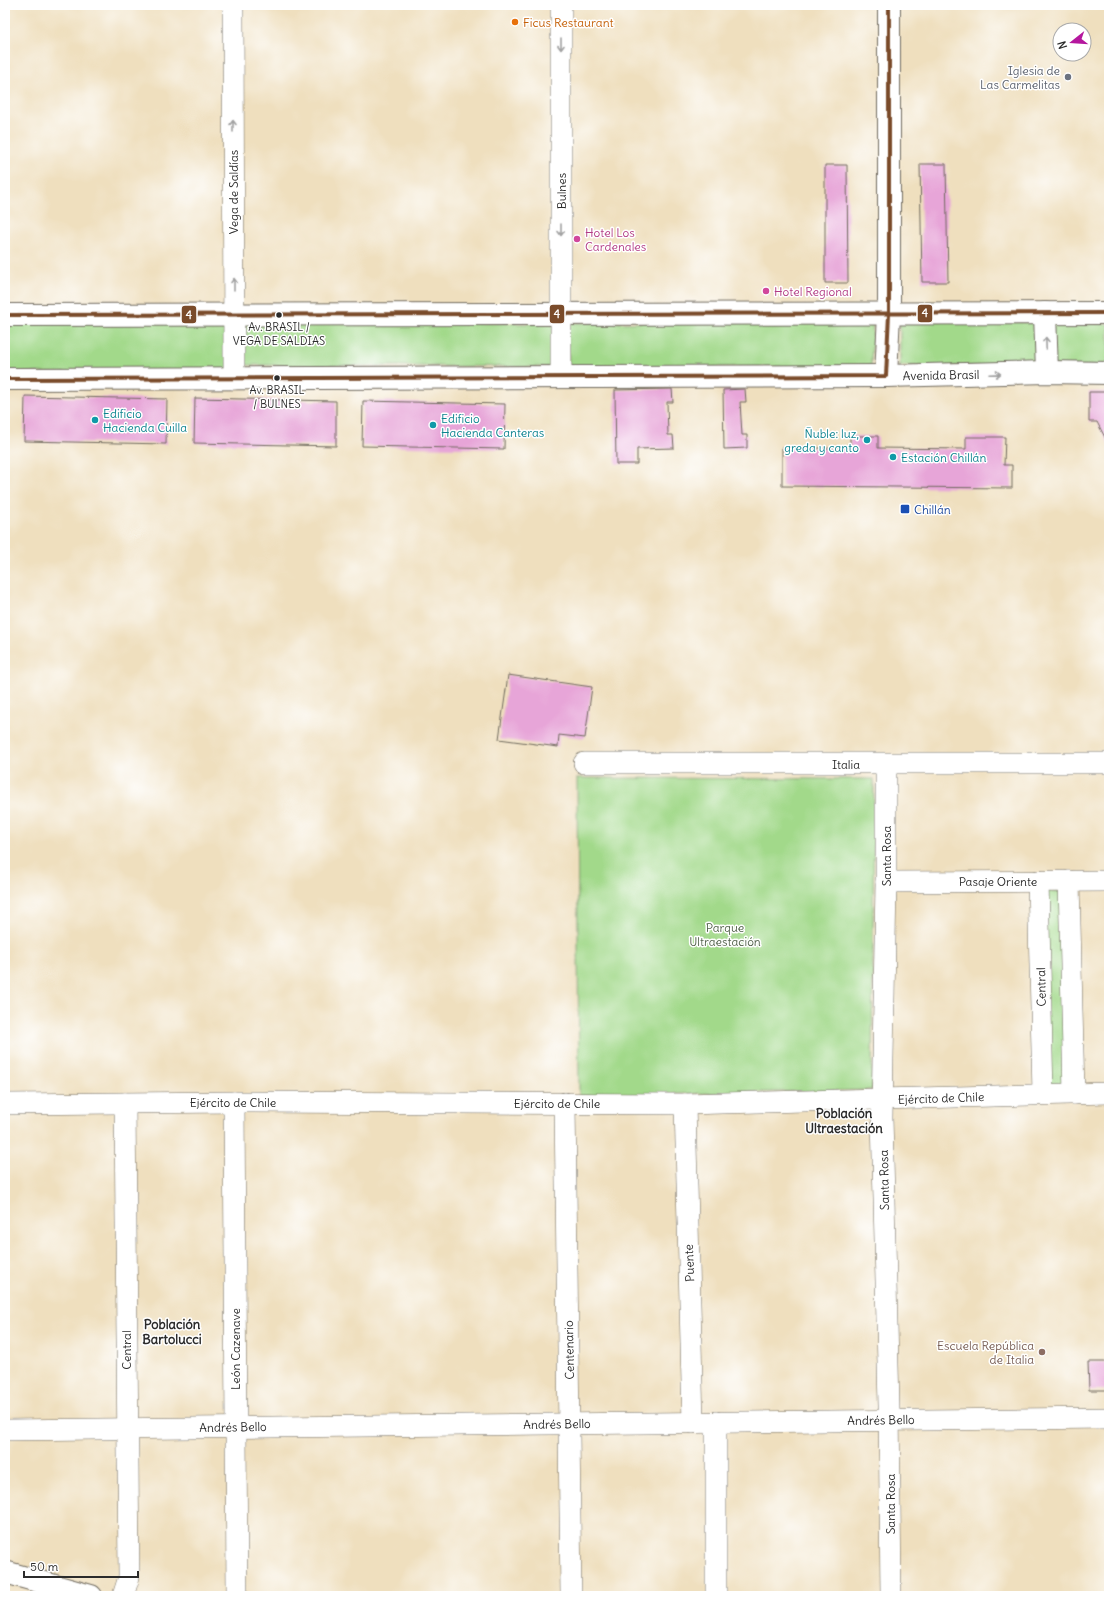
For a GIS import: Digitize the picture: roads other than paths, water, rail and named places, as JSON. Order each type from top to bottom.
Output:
[{"type":"main road","points":[[886,376],[889,314],[889,5]]},
{"type":"main road","points":[[1045,313],[1047,372]]},
{"type":"main road","points":[[5,315],[1109,313]]},
{"type":"main road","name":"Avenida Brasil","points":[[5,379],[886,376],[1047,372],[1109,373]]},
{"type":"main road","points":[[5,1572],[60,1592],[91,1596]]},
{"type":"street","name":"Vega de Saldías","points":[[233,5],[234,379]]},
{"type":"street","name":"Bulnes","points":[[561,5],[561,377]]},
{"type":"street","name":"Italia","points":[[584,763],[1109,763]]},
{"type":"street","name":"Santa Rosa","points":[[886,764],[883,1100],[891,1596]]},
{"type":"street","name":"Central","points":[[1038,881],[1044,1094]]},
{"type":"street","points":[[1069,881],[1074,1094]]},
{"type":"street","name":"Pasaje Oriente","points":[[886,882],[1109,881]]},
{"type":"street","name":"Ejército de Chile","points":[[5,1104],[234,1102],[685,1104],[1109,1093]]},
{"type":"street","name":"León Cazenave","points":[[234,1102],[236,1427],[242,1594]]},
{"type":"street","name":"Central","points":[[123,1596],[129,1577],[124,1103]]},
{"type":"street","name":"Centenario","points":[[566,1103],[571,1596]]},
{"type":"street","name":"Puente","points":[[685,1104],[693,1423]]},
{"type":"street","name":"Andrés Bello","points":[[5,1430],[1109,1418]]},
{"type":"street","points":[[716,1422],[716,1596]]},
{"type":"place","name":"Ficus Restaurant","points":[[515,22]]},
{"type":"place","name":"Iglesia de Las Carmelitas","points":[[1068,77]]},
{"type":"place","name":"Hotel Los Cardenales","points":[[577,239]]},
{"type":"place","name":"Hotel Regional","points":[[766,291]]},
{"type":"place","name":"Av. BRASIL / VEGA DE SALDIAS","points":[[279,315]]},
{"type":"place","name":"Av. BRASIL / BULNES","points":[[277,378]]},
{"type":"place","name":"Edificio Hacienda Cuilla","points":[[95,420]]},
{"type":"place","name":"Edificio Hacienda Canteras","points":[[433,425]]},
{"type":"place","name":"Ñuble: luz, greda y canto","points":[[867,440]]},
{"type":"place","name":"Estación Chillán","points":[[893,457]]},
{"type":"place","name":"Chillán","points":[[905,509]]},
{"type":"place","name":"Escuela República de Italia","points":[[1042,1352]]},
{"type":"district","name":"Población Ultraestación","points":[[844,1120]]},
{"type":"district","name":"Población Bartolucci","points":[[172,1332]]},
{"type":"park label","name":"Parque Ultraestación","points":[[725,934]]}]
